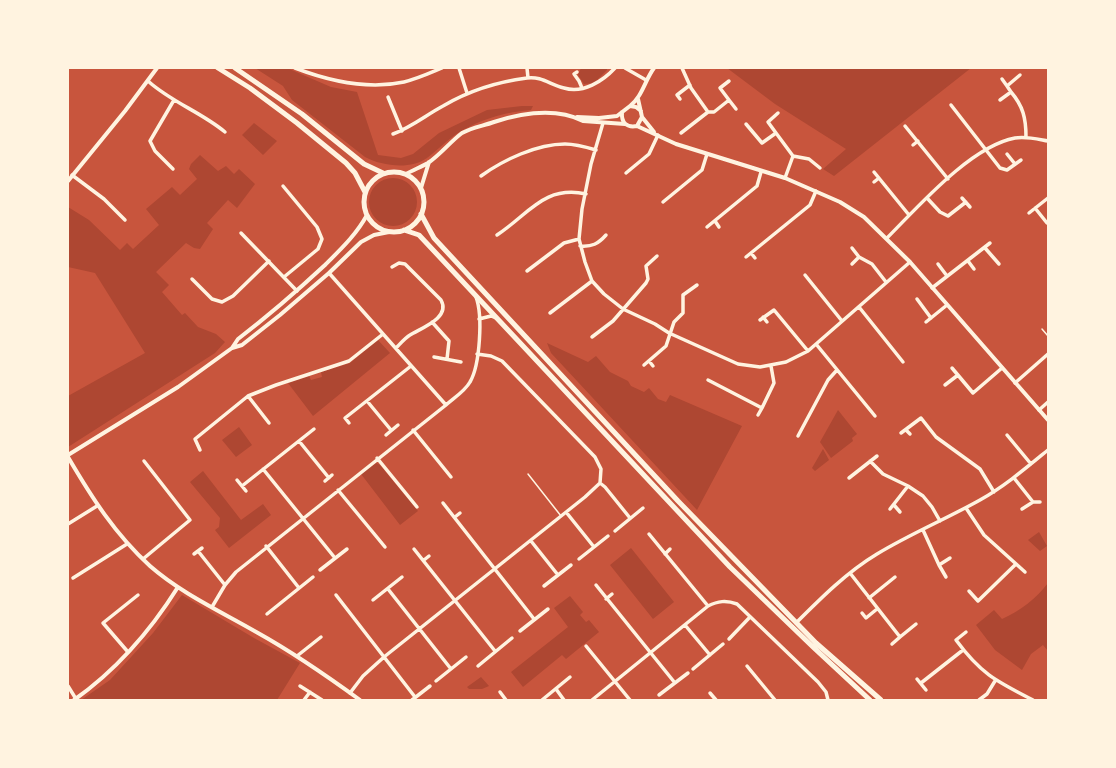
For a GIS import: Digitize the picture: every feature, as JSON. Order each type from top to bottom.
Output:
[{"type":"main road","points":[[218,68],[250,88],[292,118],[346,163],[355,173],[365,192]]},
{"type":"main road","points":[[235,68],[302,114],[364,164],[383,173]]},
{"type":"main road","points":[[404,230],[417,221],[422,214],[424,197],[421,188],[417,182],[406,174],[398,171],[383,173],[372,181],[365,192],[364,208],[366,215],[376,226],[389,232],[404,230],[419,235],[730,567],[870,700]]},
{"type":"main road","points":[[422,214],[434,238],[678,501],[796,623],[881,700]]},
{"type":"street","points":[[68,181],[148,82],[157,68]]},
{"type":"street","points":[[295,68],[324,78],[356,84],[387,85],[405,82],[442,68]]},
{"type":"street","points":[[459,68],[467,93]]},
{"type":"street","points":[[527,68],[528,78]]},
{"type":"street","points":[[393,134],[402,131],[467,93],[502,82],[528,78],[546,80],[565,89],[582,88],[599,82],[616,68]]},
{"type":"street","points":[[625,68],[646,80]]},
{"type":"street","points":[[406,174],[429,162],[464,132],[480,124],[492,123],[517,115],[533,113],[576,117],[617,116],[638,98],[646,80],[654,68]]},
{"type":"street","points":[[682,68],[690,85],[708,112]]},
{"type":"street","points":[[577,72],[574,74],[582,88]]},
{"type":"street","points":[[1007,86],[1020,75]]},
{"type":"street","points":[[1002,80],[1019,101],[1024,111],[1026,137]]},
{"type":"street","points":[[729,81],[720,88],[736,109]]},
{"type":"street","points":[[148,82],[225,132]]},
{"type":"street","points":[[680,99],[677,95],[690,85]]},
{"type":"street","points":[[1000,100],[1011,92]]},
{"type":"street","points":[[388,97],[402,131]]},
{"type":"street","points":[[637,126],[641,122],[642,117],[638,98]]},
{"type":"street","points":[[172,169],[155,151],[150,141],[174,100]]},
{"type":"street","points":[[681,133],[708,112],[714,112],[729,100]]},
{"type":"street","points":[[951,104],[1000,168],[1007,170],[1021,160]]},
{"type":"street","points":[[630,106],[641,111]]},
{"type":"street","points":[[955,110],[959,107]]},
{"type":"street","points":[[622,112],[625,124]]},
{"type":"street","points":[[778,113],[768,122],[793,156],[809,159],[820,168]]},
{"type":"street","points":[[576,117],[583,121],[625,124],[630,127],[637,126],[676,144],[761,172],[785,178],[840,202],[864,217],[910,262],[1048,420]]},
{"type":"street","points":[[642,117],[656,134]]},
{"type":"street","points":[[603,123],[582,208],[579,240],[580,246],[592,281],[604,294],[623,309],[655,324],[669,334],[738,364],[752,367],[771,366],[786,362],[808,351],[910,262]]},
{"type":"street","points":[[746,124],[762,143],[776,132]]},
{"type":"street","points":[[905,126],[948,179]]},
{"type":"street","points":[[626,173],[649,154],[656,134]]},
{"type":"street","points":[[887,238],[927,198],[985,149],[998,143],[1026,137],[1048,142]]},
{"type":"street","points":[[912,145],[918,141]]},
{"type":"street","points":[[481,176],[509,160],[545,147],[572,144],[596,150]]},
{"type":"street","points":[[663,202],[702,170],[707,154]]},
{"type":"street","points":[[1007,154],[1015,164]]},
{"type":"street","points":[[785,178],[793,156]]},
{"type":"street","points":[[421,188],[429,162]]},
{"type":"street","points":[[707,227],[758,186],[761,172]]},
{"type":"street","points":[[874,172],[909,215]]},
{"type":"street","points":[[72,175],[104,199],[125,220]]},
{"type":"street","points":[[874,182],[879,178]]},
{"type":"street","points":[[283,186],[317,227],[322,239],[318,248],[284,277]]},
{"type":"street","points":[[497,235],[551,195],[572,191],[586,194]]},
{"type":"street","points":[[746,257],[810,205],[816,191]]},
{"type":"street","points":[[927,198],[940,212],[948,216],[966,202]]},
{"type":"street","points":[[962,198],[970,207]]},
{"type":"street","points":[[1029,213],[1048,198]]},
{"type":"street","points":[[1035,208],[1047,223]]},
{"type":"street","points":[[232,348],[238,339],[297,291],[356,234],[366,215]]},
{"type":"street","points":[[715,221],[719,227]]},
{"type":"street","points":[[360,700],[297,656],[178,587],[160,574],[127,544],[97,506],[68,456],[172,390],[232,348],[242,345],[329,273],[367,238],[389,232]]},
{"type":"street","points":[[241,233],[297,291]]},
{"type":"street","points":[[580,246],[598,244],[606,235]]},
{"type":"street","points":[[527,271],[564,243],[579,240]]},
{"type":"street","points":[[932,288],[990,243]]},
{"type":"street","points":[[852,248],[859,256],[872,264],[886,282]]},
{"type":"street","points":[[985,248],[999,264]]},
{"type":"street","points":[[751,253],[755,258]]},
{"type":"street","points":[[592,337],[613,321],[646,283],[648,279],[646,266],[657,256]]},
{"type":"street","points":[[852,264],[859,256]]},
{"type":"street","points":[[968,260],[974,269]]},
{"type":"street","points":[[192,279],[212,299],[222,302],[233,296],[269,261]]},
{"type":"street","points":[[392,267],[399,263],[406,264],[441,300],[443,306],[442,311],[432,322],[409,336],[396,348]]},
{"type":"street","points":[[938,264],[948,276]]},
{"type":"street","points":[[329,273],[446,405]]},
{"type":"street","points":[[805,275],[810,278],[842,321]]},
{"type":"street","points":[[550,313],[592,281]]},
{"type":"street","points":[[644,364],[666,346],[674,322],[683,313],[684,295],[697,285]]},
{"type":"street","points":[[691,289],[695,293]]},
{"type":"street","points":[[212,607],[225,584],[236,572],[266,546],[446,405],[470,383],[475,370],[479,319],[478,304],[475,294]]},
{"type":"street","points":[[917,299],[931,318]]},
{"type":"street","points":[[926,322],[947,305]]},
{"type":"street","points":[[859,307],[898,358],[903,362]]},
{"type":"street","points":[[767,322],[761,319],[770,311],[776,312],[808,351]]},
{"type":"street","points":[[479,319],[491,316],[497,318]]},
{"type":"street","points":[[432,322],[448,341],[447,359]]},
{"type":"street","points":[[599,332],[602,335]]},
{"type":"street","points":[[200,450],[195,439],[248,396],[276,385],[349,361],[383,334]]},
{"type":"street","points":[[816,344],[875,416]]},
{"type":"street","points":[[350,693],[363,676],[384,657],[566,512],[600,483],[601,469],[595,457],[502,361],[491,356],[477,354]]},
{"type":"street","points":[[1015,383],[1048,354]]},
{"type":"street","points":[[434,357],[461,362]]},
{"type":"street","points":[[649,360],[653,366]]},
{"type":"street","points":[[349,423],[345,418],[412,366]]},
{"type":"street","points":[[758,415],[774,383],[771,366]]},
{"type":"street","points":[[952,368],[973,393],[1002,368]]},
{"type":"street","points":[[798,436],[828,380],[837,370]]},
{"type":"street","points":[[945,385],[958,375]]},
{"type":"street","points":[[708,380],[762,408]]},
{"type":"street","points":[[719,386],[721,381]]},
{"type":"street","points":[[248,396],[269,423]]},
{"type":"street","points":[[368,401],[391,430]]},
{"type":"street","points":[[1039,410],[1048,402]]},
{"type":"street","points":[[871,412],[875,409]]},
{"type":"street","points":[[901,433],[921,418],[936,436],[980,469],[994,492]]},
{"type":"street","points":[[386,435],[398,425]]},
{"type":"street","points":[[242,486],[314,429]]},
{"type":"street","points":[[413,430],[452,477]]},
{"type":"street","points":[[906,430],[910,434]]},
{"type":"street","points":[[1007,435],[1031,464]]},
{"type":"street","points":[[299,441],[329,478]]},
{"type":"street","points":[[796,623],[850,573],[876,554],[994,492],[1014,478],[1048,450]]},
{"type":"street","points":[[849,478],[877,456]]},
{"type":"street","points":[[377,458],[417,507]]},
{"type":"street","points":[[143,559],[190,520],[144,461]]},
{"type":"street","points":[[870,461],[882,474],[908,486],[927,500],[940,521]]},
{"type":"street","points":[[263,469],[335,558]]},
{"type":"street","points":[[1014,478],[1033,502]]},
{"type":"street","points":[[238,480],[246,491]]},
{"type":"street","points":[[600,483],[630,518]]},
{"type":"street","points":[[890,509],[908,486]]},
{"type":"street","points":[[338,490],[384,547]]},
{"type":"street","points":[[1022,510],[1033,502],[1040,502]]},
{"type":"street","points":[[443,503],[534,620]]},
{"type":"street","points":[[894,505],[900,512]]},
{"type":"street","points":[[68,524],[97,506]]},
{"type":"street","points":[[615,531],[643,508]]},
{"type":"street","points":[[966,508],[984,535],[1025,572]]},
{"type":"street","points":[[566,512],[594,547]]},
{"type":"street","points":[[455,517],[460,513]]},
{"type":"street","points":[[923,530],[938,566],[946,577]]},
{"type":"street","points":[[375,535],[379,531]]},
{"type":"street","points":[[649,534],[708,606]]},
{"type":"street","points":[[579,559],[608,536]]},
{"type":"street","points":[[531,540],[558,575]]},
{"type":"street","points":[[73,578],[127,544]]},
{"type":"street","points":[[266,546],[299,588]]},
{"type":"street","points":[[202,548],[196,552],[225,584]]},
{"type":"street","points":[[320,570],[347,549]]},
{"type":"street","points":[[414,549],[495,651]]},
{"type":"street","points":[[665,554],[670,550]]},
{"type":"street","points":[[424,560],[428,556]]},
{"type":"street","points":[[938,566],[950,558]]},
{"type":"street","points":[[969,591],[978,601],[1016,564]]},
{"type":"street","points":[[544,586],[571,565]]},
{"type":"street","points":[[850,573],[900,637]]},
{"type":"street","points":[[267,614],[313,577]]},
{"type":"street","points":[[374,600],[402,577]]},
{"type":"street","points":[[869,598],[895,577]]},
{"type":"street","points":[[888,582],[892,587]]},
{"type":"street","points":[[596,585],[675,683]]},
{"type":"street","points":[[68,686],[75,699],[104,676],[149,628],[178,587]]},
{"type":"street","points":[[388,588],[451,669]]},
{"type":"street","points":[[606,599],[612,594]]},
{"type":"street","points":[[128,652],[103,623],[138,595]]},
{"type":"street","points":[[336,596],[384,657],[414,699],[430,686]]},
{"type":"street","points":[[592,700],[708,606],[728,601],[736,604],[818,682],[826,692],[828,700]]},
{"type":"street","points":[[520,631],[548,609]]},
{"type":"street","points":[[862,622],[877,609]]},
{"type":"street","points":[[862,613],[866,618]]},
{"type":"street","points":[[729,639],[750,617]]},
{"type":"street","points":[[685,624],[710,655]]},
{"type":"street","points":[[892,644],[916,624]]},
{"type":"street","points":[[966,632],[956,640],[978,668],[995,681],[1033,700]]},
{"type":"street","points":[[297,656],[321,637]]},
{"type":"street","points":[[478,666],[512,638]]},
{"type":"street","points":[[693,669],[724,644]]},
{"type":"street","points":[[586,646],[630,700]]},
{"type":"street","points":[[921,684],[963,650]]},
{"type":"street","points":[[436,681],[466,657]]},
{"type":"street","points":[[747,666],[774,700]]},
{"type":"street","points":[[659,695],[688,673]]},
{"type":"street","points":[[757,678],[762,675]]},
{"type":"street","points":[[542,700],[570,677]]},
{"type":"street","points":[[917,679],[926,690]]},
{"type":"street","points":[[979,700],[987,694],[995,681]]},
{"type":"street","points":[[300,686],[322,700]]},
{"type":"street","points":[[556,689],[564,700]]},
{"type":"street","points":[[304,700],[310,692]]},
{"type":"street","points":[[500,692],[506,700]]},
{"type":"street","points":[[710,693],[716,700]]},
{"type":"lane","points":[[1042,329],[1048,336]]},
{"type":"lane","points":[[528,474],[561,516]]},
{"type":"shaded area","points":[[255,68],[287,68],[331,87],[357,92],[378,155],[401,158],[413,154],[439,133],[487,110],[533,106],[531,110],[513,112],[479,122],[454,136],[420,162],[404,165],[379,163],[365,157],[292,100],[283,86]]},
{"type":"shaded area","points":[[581,68],[607,68],[607,70],[594,83],[584,84],[578,75]]},
{"type":"shaded area","points":[[727,68],[971,68],[834,176],[823,169],[846,149],[775,104]]},
{"type":"shaded area","points":[[254,123],[277,141],[263,155],[242,135]]},
{"type":"shaded area","points":[[200,155],[218,171],[226,166],[234,174],[239,169],[255,184],[237,208],[228,200],[207,223],[213,229],[200,249],[194,248],[186,243],[156,272],[169,285],[162,292],[182,315],[185,313],[198,327],[216,334],[225,342],[215,353],[68,447],[68,396],[145,353],[95,273],[68,267],[68,207],[89,220],[120,250],[127,243],[133,249],[159,225],[146,209],[172,187],[180,195],[197,179],[189,169],[191,164]]},
{"type":"shaded area","points":[[388,178],[398,178],[410,185],[417,197],[417,207],[410,219],[398,226],[388,226],[380,222],[373,215],[369,207],[369,197],[373,189],[380,182]]},
{"type":"shaded area","points":[[378,340],[390,353],[313,416],[288,383],[309,376],[311,380],[322,377],[321,372],[350,363]]},
{"type":"shaded area","points":[[547,343],[588,362],[596,356],[610,372],[628,381],[631,386],[644,392],[649,388],[658,399],[666,402],[670,395],[742,426],[697,510],[551,353]]},
{"type":"shaded area","points":[[838,410],[857,434],[852,438],[853,441],[831,458],[820,442]]},
{"type":"shaded area","points":[[239,427],[252,445],[236,457],[222,440]]},
{"type":"shaded area","points":[[823,449],[829,460],[815,471],[812,468]]},
{"type":"shaded area","points":[[376,463],[380,465],[418,511],[400,525],[361,474]]},
{"type":"shaded area","points":[[203,471],[241,520],[263,504],[271,515],[229,548],[215,530],[219,527],[220,518],[190,482]]},
{"type":"shaded area","points":[[1039,532],[1047,546],[1040,551],[1028,540]]},
{"type":"shaded area","points":[[631,548],[674,602],[653,619],[610,565]]},
{"type":"shaded area","points":[[1048,583],[1048,651],[1043,645],[1031,654],[1022,670],[995,650],[976,625],[994,610],[1002,619],[1015,612],[1033,599]]},
{"type":"shaded area","points":[[182,595],[254,638],[300,663],[277,700],[81,700],[110,680],[153,633]]},
{"type":"shaded area","points":[[570,596],[583,612],[580,615],[586,622],[589,620],[599,632],[566,659],[562,655],[523,687],[511,672],[568,627],[554,608]]},
{"type":"shaded area","points":[[481,677],[489,686],[482,689],[469,689],[467,687]]}]
